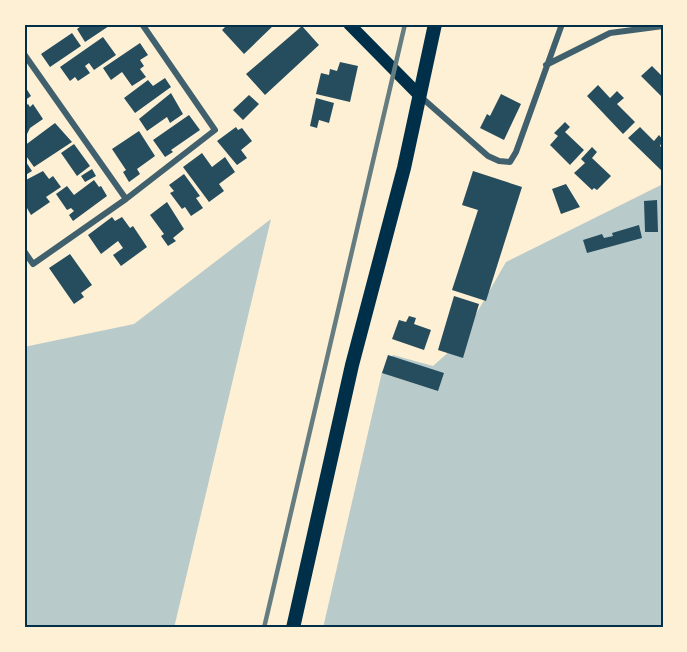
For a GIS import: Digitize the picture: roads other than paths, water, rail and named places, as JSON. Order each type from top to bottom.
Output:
[{"type":"main road","points":[[349,24],[419,95]]},
{"type":"main road","points":[[293,628],[352,365],[404,168],[435,24]]},
{"type":"street","points":[[24,251],[33,264],[126,199],[215,130],[142,24]]},
{"type":"street","points":[[419,95],[488,156],[510,162],[516,152],[562,24]]},
{"type":"street","points":[[546,65],[610,33],[663,26]]},
{"type":"street","points":[[24,54],[126,199]]},
{"type":"railway","points":[[264,628],[405,24]]}]
